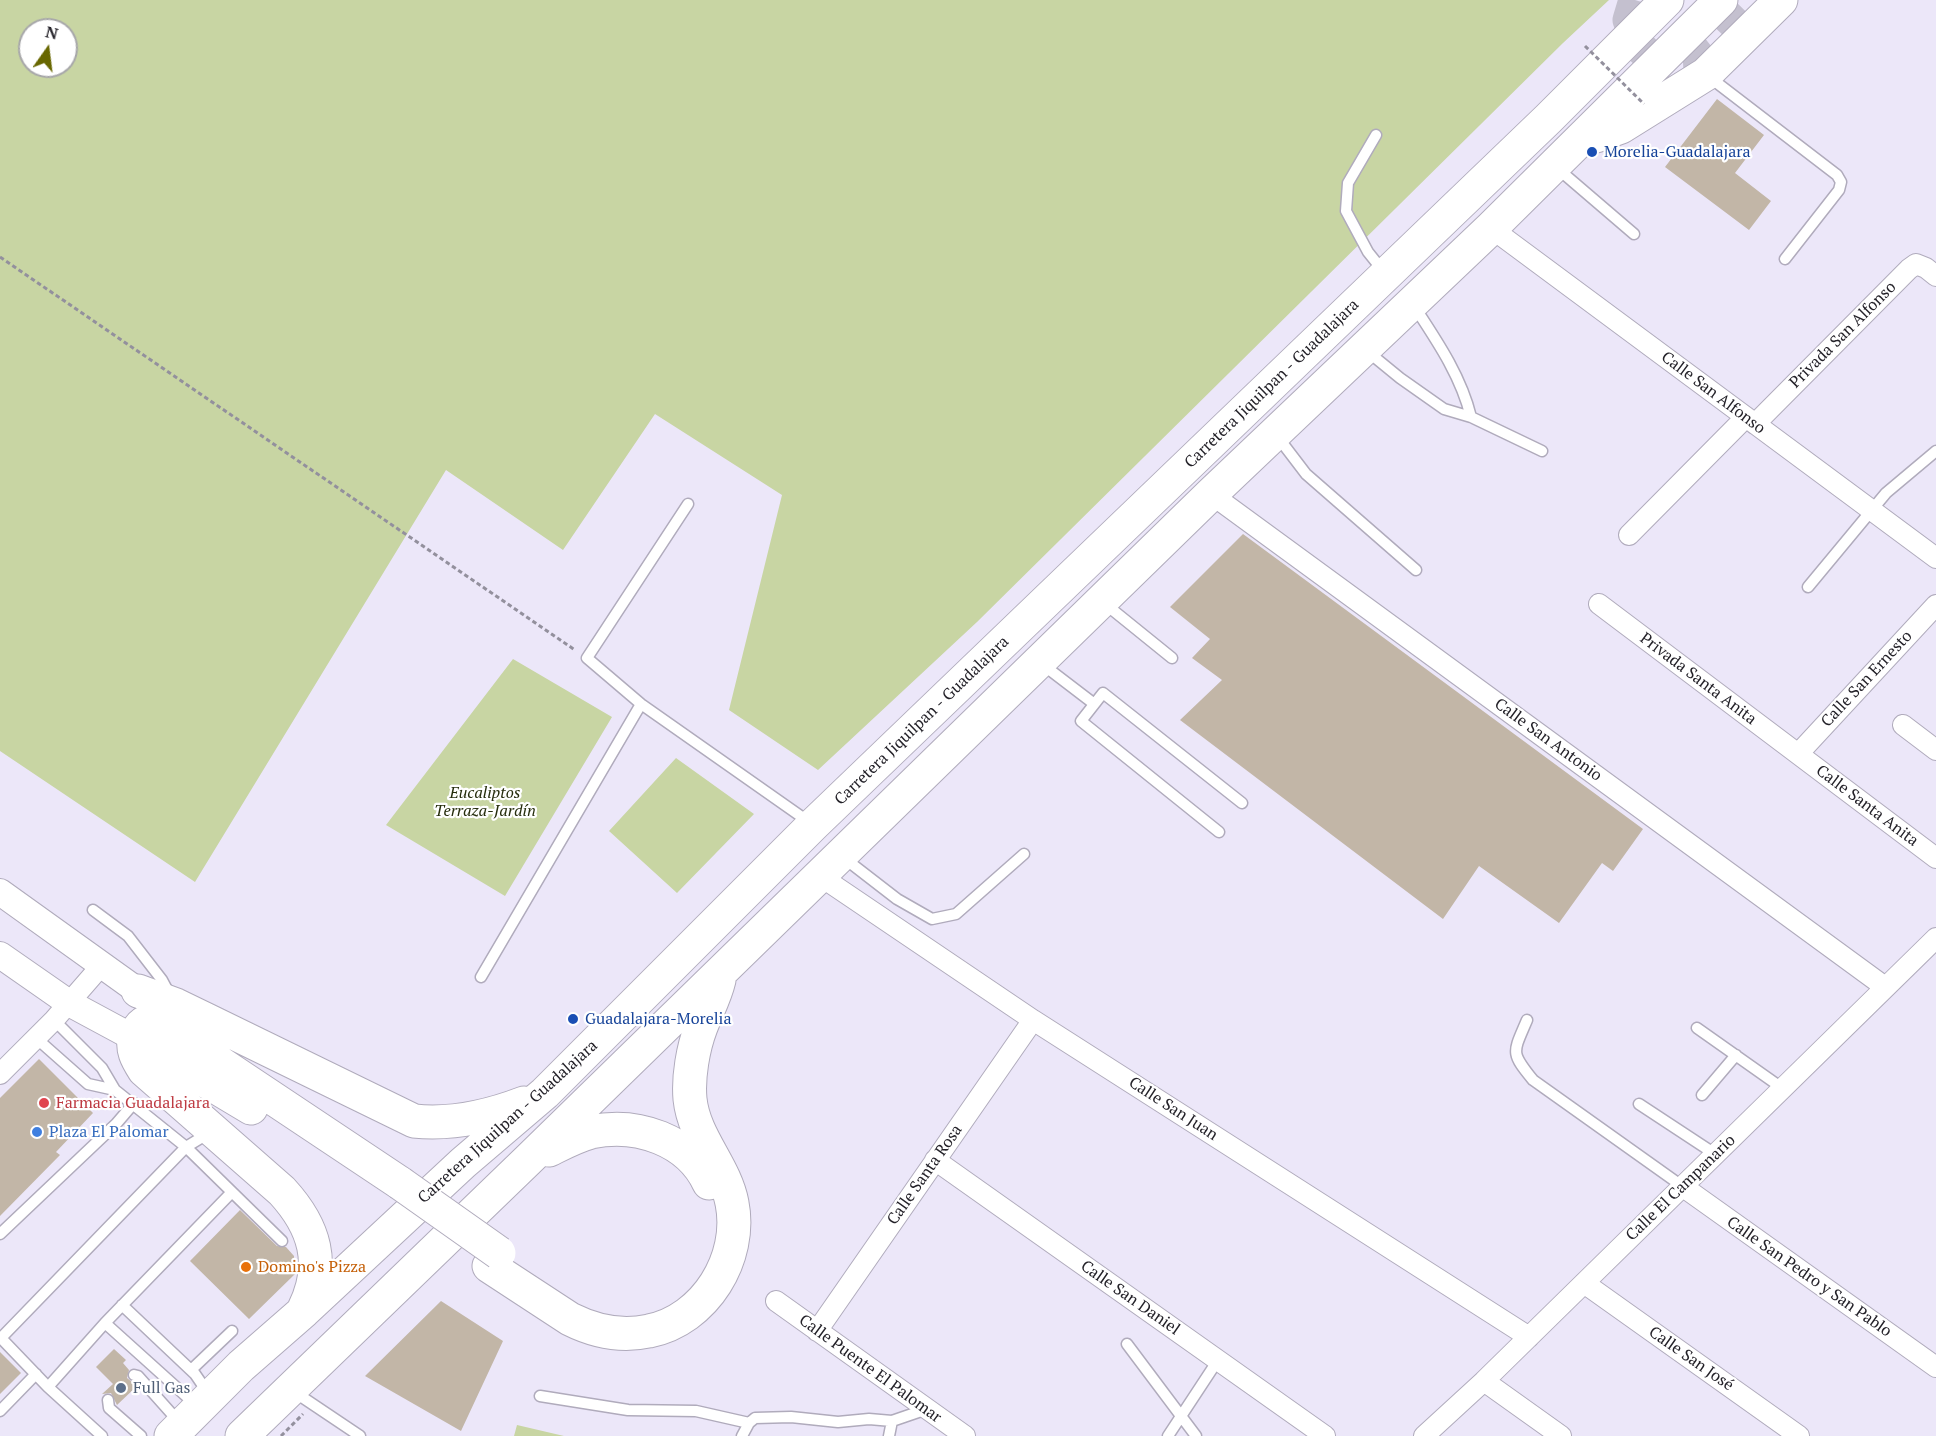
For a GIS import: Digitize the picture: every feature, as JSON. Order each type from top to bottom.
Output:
[{"type":"highway","name":"Carretera Jiquilpan - Guadalajara","points":[[190,1416],[241,1366],[304,1311],[463,1163],[545,1093],[813,825],[1549,118],[1667,0]]},
{"type":"highway","points":[[242,1436],[721,973],[1211,494],[1491,228],[1721,0]]},
{"type":"highway","points":[[1566,154],[1621,127],[1706,74],[1781,0]]},
{"type":"highway","points":[[304,1311],[312,1291],[316,1269],[314,1245],[306,1224],[282,1191],[144,1070],[135,1054],[134,1038],[140,1025],[145,1021],[159,1021],[181,1034],[494,1260],[570,1319],[595,1329],[620,1333],[647,1332],[673,1323],[696,1307],[713,1287],[726,1263],[734,1236],[733,1204],[726,1181],[701,1136],[690,1098],[692,1065],[698,1039],[721,973]]},
{"type":"highway","points":[[138,991],[176,1005],[414,1120],[446,1122],[492,1113],[545,1093]]},
{"type":"highway","points":[[138,991],[210,1055]]},
{"type":"highway","points":[[134,1038],[395,1189]]},
{"type":"highway","points":[[494,1260],[596,1312],[624,1316],[650,1312],[682,1296],[699,1280],[711,1257],[717,1217],[711,1187],[695,1162],[685,1152],[663,1138],[628,1130],[605,1130],[579,1136],[528,1160]]},
{"type":"street","name":"Calle San Alfonso","points":[[1491,228],[1936,558]]},
{"type":"street","name":"Privada San Alfonso","points":[[1750,421],[1909,269],[1916,264],[1936,276]]},
{"type":"street","points":[[1629,535],[1750,421]]},
{"type":"street","name":"Calle San Antonio","points":[[1211,494],[1885,987]]},
{"type":"street","name":"Privada Santa Anita","points":[[1599,604],[1798,754]]},
{"type":"street","name":"Calle San Ernesto","points":[[1798,754],[1936,605]]},
{"type":"street","points":[[1903,725],[1936,750]]},
{"type":"street","name":"Calle Santa Anita","points":[[1798,754],[1936,858]]},
{"type":"street","name":"Calle San Juan","points":[[831,866],[1033,1020],[1529,1337]]},
{"type":"street","points":[[4,902],[138,991]]},
{"type":"street","name":"Calle El Campanario","points":[[1424,1436],[1484,1381],[1936,938]]},
{"type":"street","points":[[0,955],[62,1011],[134,1038]]},
{"type":"street","points":[[0,1074],[62,1011],[101,966]]},
{"type":"street","name":"Calle Santa Rosa","points":[[818,1331],[1033,1020]]},
{"type":"street","name":"Calle San Daniel","points":[[935,1160],[1325,1436]]},
{"type":"street","name":"Calle San Pedro y San Pablo","points":[[1682,1186],[1936,1367]]},
{"type":"street","name":"Calle San José","points":[[1584,1283],[1798,1436]]},
{"type":"street","name":"Calle Puente El Palomar","points":[[776,1301],[965,1436]]},
{"type":"street","points":[[1484,1381],[1561,1436]]},
{"type":"lane","points":[[1706,74],[1725,91],[1837,175],[1841,182],[1839,190],[1785,259]]},
{"type":"lane","points":[[1376,135],[1348,183],[1346,211],[1368,252],[1386,275]]},
{"type":"lane","points":[[1566,154],[1634,234]]},
{"type":"lane","points":[[1412,304],[1450,362],[1467,399],[1471,417]]},
{"type":"lane","points":[[1365,349],[1400,378],[1444,409],[1471,417],[1542,451]]},
{"type":"lane","points":[[1275,433],[1306,474],[1416,570]]},
{"type":"lane","points":[[1808,587],[1886,493],[1936,451]]},
{"type":"lane","points":[[688,504],[587,658],[641,704],[813,825]]},
{"type":"lane","points":[[1101,601],[1172,658]]},
{"type":"lane","points":[[1040,662],[1094,703]]},
{"type":"lane","points":[[1219,832],[1081,721],[1094,703],[1103,693],[1242,803]]},
{"type":"lane","points":[[481,977],[641,704]]},
{"type":"lane","points":[[831,866],[932,919],[956,914],[1024,854]]},
{"type":"lane","points":[[93,910],[128,936],[162,980],[176,1005]]},
{"type":"lane","points":[[62,1011],[115,1090]]},
{"type":"lane","points":[[1527,1020],[1516,1047],[1517,1060],[1533,1080],[1682,1186]]},
{"type":"lane","points":[[1697,1028],[1782,1088]]},
{"type":"lane","points":[[36,1038],[88,1084],[115,1090],[134,1103],[186,1147],[282,1241]]},
{"type":"lane","points":[[1702,1095],[1736,1055]]},
{"type":"lane","points":[[0,1234],[116,1124],[134,1103]]},
{"type":"lane","points":[[1639,1104],[1715,1154]]},
{"type":"lane","points":[[102,1436],[48,1387],[0,1338],[186,1147],[214,1130]]},
{"type":"lane","points":[[48,1387],[105,1323],[232,1192]]},
{"type":"lane","points":[[122,1305],[191,1370]]},
{"type":"lane","points":[[105,1323],[190,1416]]},
{"type":"lane","points":[[190,1416],[191,1370],[232,1331]]},
{"type":"lane","points":[[1127,1344],[1196,1436]]},
{"type":"lane","points":[[1168,1436],[1218,1360]]},
{"type":"lane","points":[[0,1411],[36,1374]]},
{"type":"lane","points":[[134,1375],[190,1416]]},
{"type":"lane","points":[[290,1389],[360,1436]]},
{"type":"lane","points":[[540,1396],[628,1410],[696,1411],[749,1423]]},
{"type":"lane","points":[[108,1400],[109,1408],[141,1436]]},
{"type":"lane","points":[[742,1436],[749,1423],[755,1418],[791,1417],[838,1422],[869,1419],[892,1421],[927,1409]]},
{"type":"lane","points":[[78,1413],[90,1436]]},
{"type":"lane","points":[[889,1436],[892,1421]]},
{"type":"path","points":[[1585,46],[1644,104]]},
{"type":"path","points":[[0,256],[587,658]]},
{"type":"green space","points":[[0,0],[1609,0],[977,622],[818,770],[729,710],[782,495],[655,414],[563,550],[446,470],[195,882],[0,751]]},
{"type":"green space","name":"Eucaliptos Terraza-Jardín","points":[[513,659],[612,717],[505,896],[386,825]]},
{"type":"green space","points":[[676,758],[754,814],[677,893],[609,831]]},
{"type":"green space","points":[[517,1425],[564,1436],[514,1436]]},
{"type":"building","points":[[1717,99],[1764,135],[1735,173],[1771,201],[1749,230],[1665,167]]},
{"type":"building","points":[[1243,534],[1643,829],[1613,871],[1602,863],[1559,923],[1479,866],[1443,919],[1180,720],[1222,680],[1192,658],[1210,639],[1170,607]]},
{"type":"building","name":"Plaza El Palomar","points":[[39,1059],[93,1113],[56,1152],[60,1155],[0,1216],[0,1098]]},
{"type":"building","name":"Domino's Pizza","points":[[240,1210],[277,1246],[286,1247],[294,1256],[295,1274],[249,1319],[190,1261]]},
{"type":"building","points":[[441,1301],[503,1341],[461,1431],[365,1376]]},
{"type":"building","points":[[114,1349],[126,1360],[123,1363],[129,1370],[127,1378],[137,1386],[117,1405],[111,1393],[102,1394],[113,1384],[96,1367]]},
{"type":"building","points":[[0,1352],[21,1373],[0,1394]]},
{"type":"tunnel","points":[[1635,0],[1629,20],[1638,45],[1650,57],[1671,62],[1691,61],[1714,43],[1756,0]]},
{"type":"place","name":"Morelia-Guadalajara","points":[[1592,152]]},
{"type":"place","name":"Guadalajara-Morelia","points":[[573,1019]]},
{"type":"place","name":"Farmacia Guadalajara","points":[[44,1103]]},
{"type":"place","name":"Plaza El Palomar","points":[[37,1132]]},
{"type":"place","name":"Domino's Pizza","points":[[246,1267]]},
{"type":"place","name":"Full Gas","points":[[121,1388]]}]
